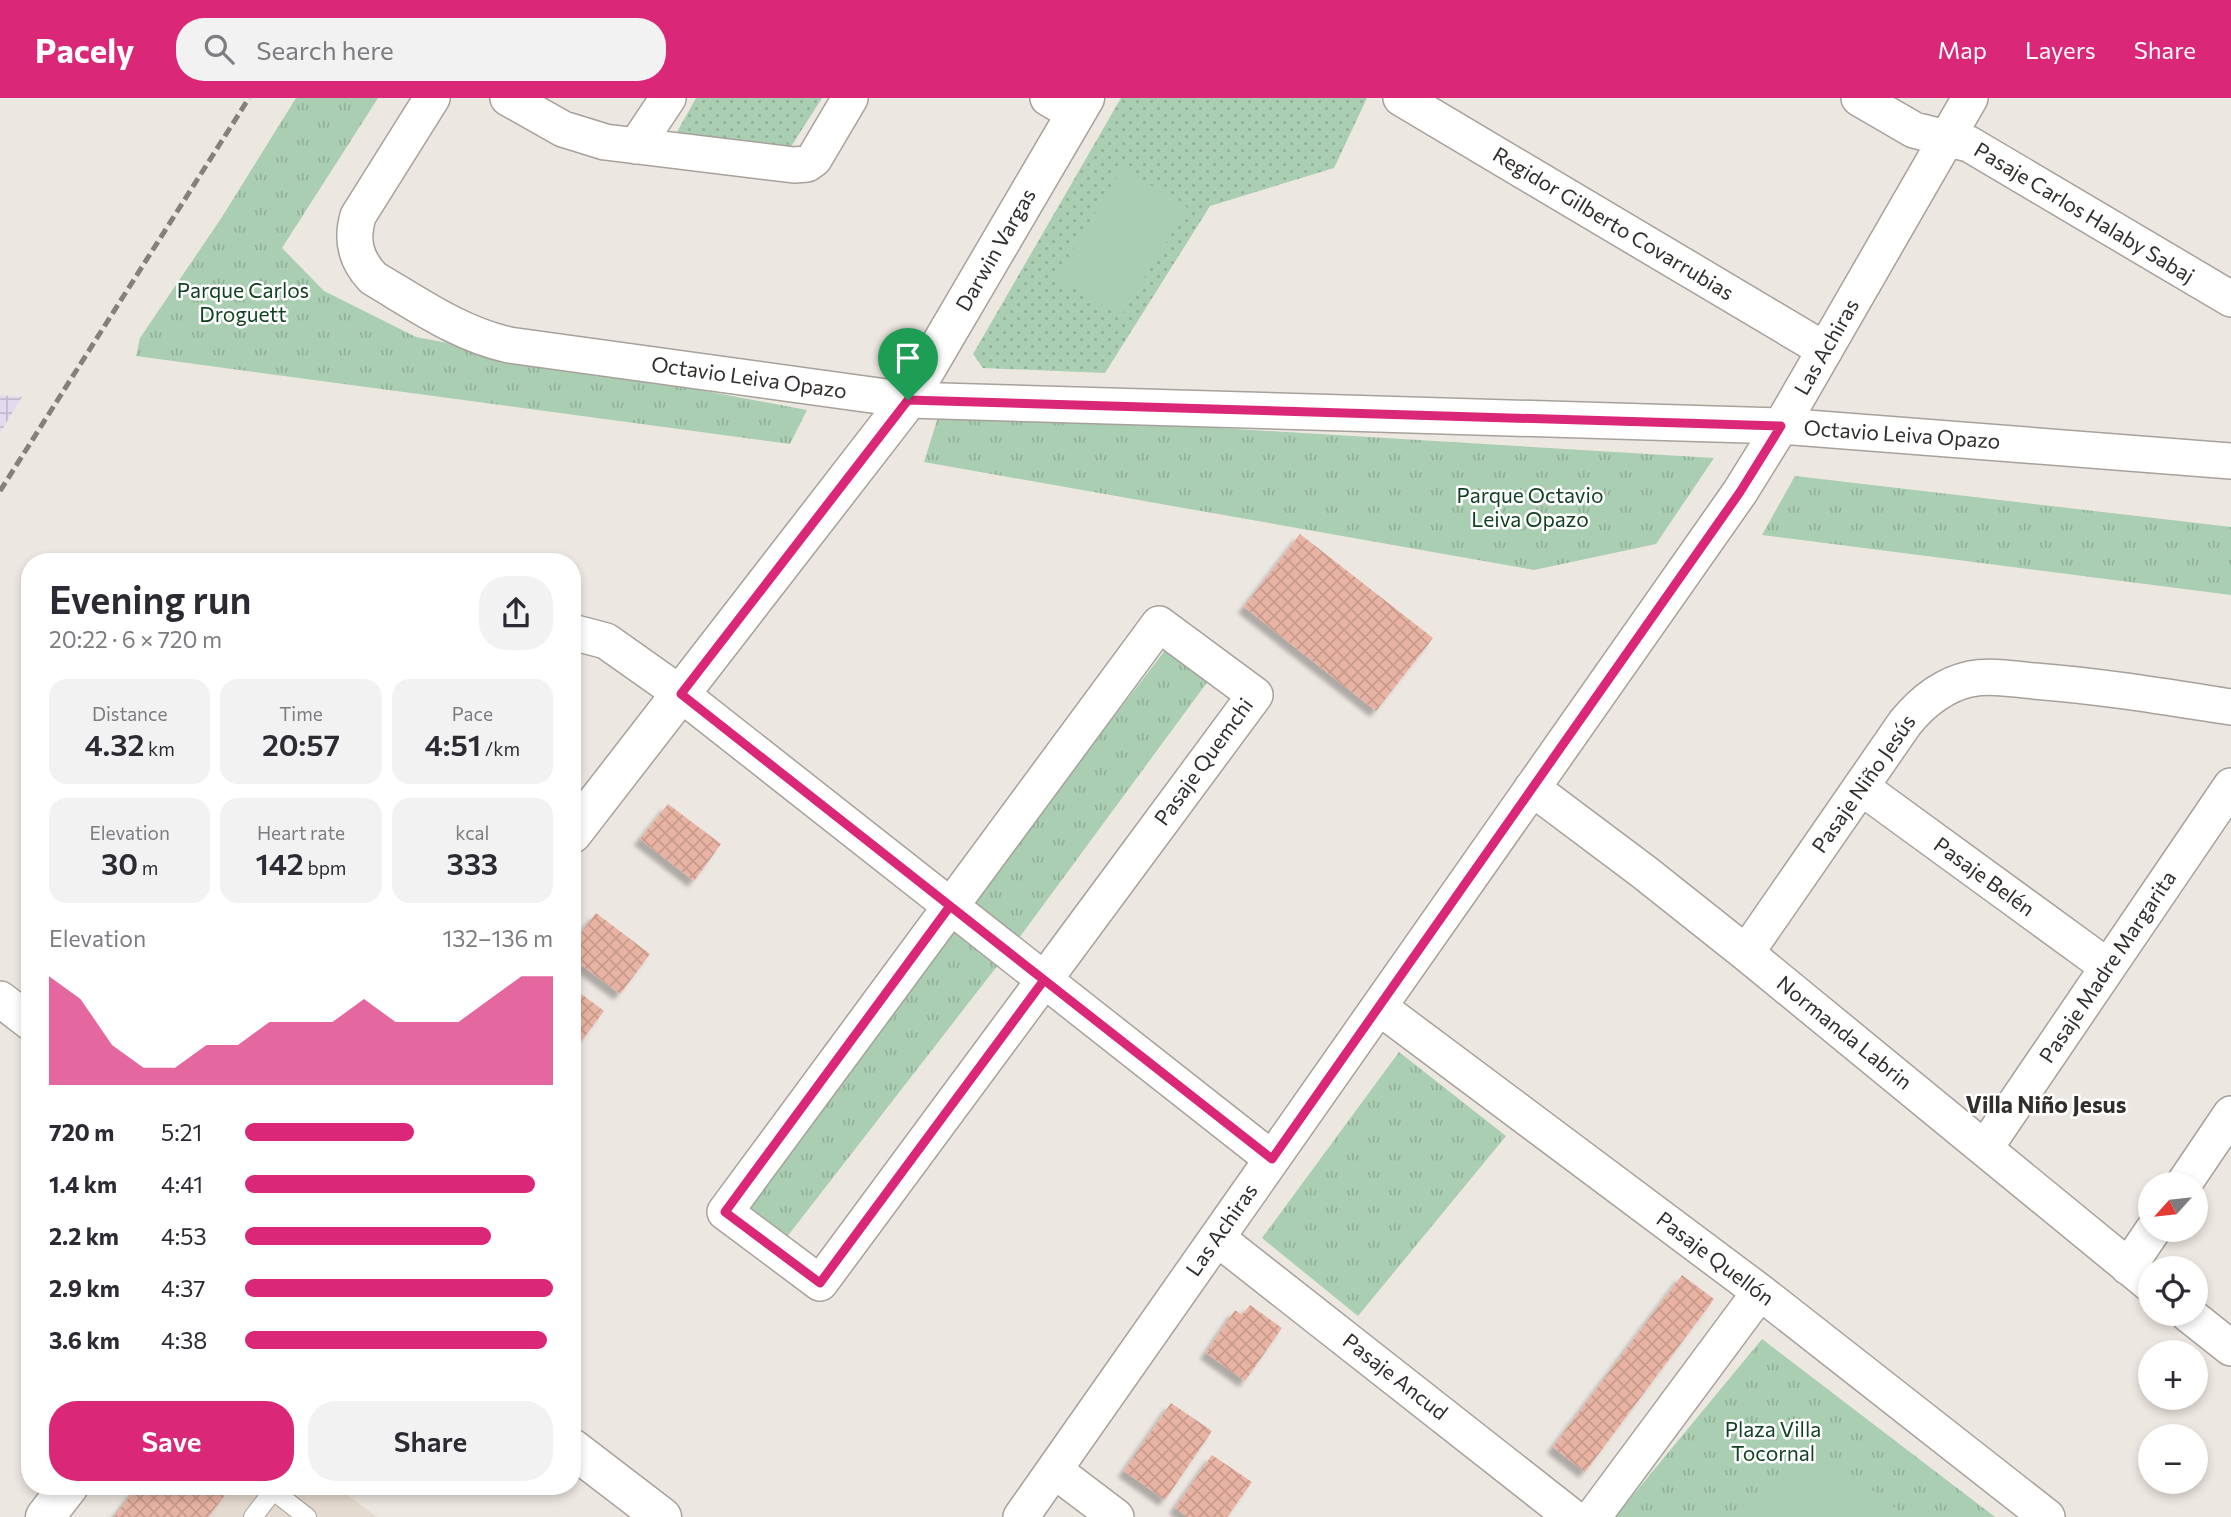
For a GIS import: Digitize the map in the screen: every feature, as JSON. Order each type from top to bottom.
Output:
[{"type":"street","name":"Octavio Leiva Opazo","points":[[432,98],[358,216],[353,231],[355,247],[365,269],[373,278],[451,324],[501,344],[908,400],[1781,426],[2227,452]]},
{"type":"street","points":[[508,98],[579,136],[605,142],[801,165],[814,159],[850,98]]},
{"type":"street","points":[[636,146],[668,98]]},
{"type":"street","name":"Regidor Gilberto Covarrubias","points":[[1401,98],[1825,350]]},
{"type":"street","name":"Pasaje Carlos Halaby Sabaj","points":[[1859,98],[1914,130],[1969,144],[2231,299]]},
{"type":"street","name":"Las Achiras","points":[[1021,1517],[1740,492],[1781,426],[1970,98]]},
{"type":"street","name":"Darwin Vargas","points":[[581,822],[908,400],[1069,103]]},
{"type":"street","name":"Pasaje Quemchi","points":[[1159,624],[1255,695],[1044,980],[820,1283],[725,1212],[1159,624]]},
{"type":"street","points":[[581,634],[606,641],[681,694],[1272,1159]]},
{"type":"street","name":"Pasaje Niño Jesús","points":[[1746,953],[1918,708],[1951,685],[1989,677],[2072,684],[2231,707]]},
{"type":"street","name":"Pasaje Madre Margarita","points":[[1985,1148],[2231,786]]},
{"type":"street","name":"Pasaje Belén","points":[[1861,787],[2108,967]]},
{"type":"street","name":"Normanda Labrin","points":[[1532,788],[1746,953],[2138,1275]]},
{"type":"street","points":[[0,999],[21,1016]]},
{"type":"street","name":"Pasaje Quellón","points":[[1379,1007],[1760,1292],[2047,1517]]},
{"type":"street","points":[[2192,1172],[2231,1114]]},
{"type":"street","name":"Pasaje Ancud","points":[[1217,1238],[1572,1517]]},
{"type":"street","points":[[1593,1517],[1760,1292]]},
{"type":"street","points":[[2203,1326],[2231,1348]]},
{"type":"street","points":[[581,1455],[662,1517]]},
{"type":"street","points":[[1054,1470],[1116,1517]]},
{"type":"street","points":[[45,1517],[62,1495]]},
{"type":"lane","points":[[253,1517],[266,1495]]},
{"type":"lane","points":[[279,1495],[307,1517]]},
{"type":"shaded area","points":[[0,395],[22,397],[0,433]]},
{"type":"shaded area","points":[[130,1495],[348,1495],[377,1517],[112,1517]]},
{"type":"green space","name":"Parque Carlos Droguett","points":[[296,98],[378,98],[282,248],[324,291],[416,337],[807,410],[790,444],[136,356],[140,338],[222,217]]},
{"type":"green space","points":[[696,98],[822,98],[787,153],[672,141]]},
{"type":"green space","points":[[1121,98],[1367,98],[1334,168],[1210,206],[1105,373],[983,368],[973,354]]},
{"type":"green space","points":[[1122,168],[1187,207],[1121,317],[1056,278]]},
{"type":"green space","name":"Parque Octavio Leiva Opazo","points":[[940,411],[1714,458],[1656,544],[1534,570],[924,462]]},
{"type":"green space","points":[[1795,476],[2231,527],[2231,595],[1762,535]]},
{"type":"green space","points":[[1170,644],[1214,673],[1022,934],[783,1242],[731,1213]]},
{"type":"green space","points":[[1399,1052],[1506,1136],[1358,1316],[1262,1238]]},
{"type":"green space","name":"Plaza Villa Tocornal","points":[[1762,1339],[1995,1517],[1615,1517]]},
{"type":"green space","points":[[1808,1440],[1907,1517],[1748,1517]]},
{"type":"building","points":[[1300,534],[1433,638],[1376,711],[1244,607]]},
{"type":"building","points":[[668,804],[721,844],[694,881],[640,839]]},
{"type":"building","points":[[596,913],[650,954],[620,994],[581,965],[581,933]]},
{"type":"building","points":[[581,994],[604,1011],[581,1042]]},
{"type":"building","points":[[1682,1275],[1714,1299],[1585,1472],[1553,1447]]},
{"type":"building","points":[[1250,1305],[1282,1328],[1245,1381],[1206,1353],[1235,1310],[1242,1315]]},
{"type":"building","points":[[1171,1403],[1212,1431],[1165,1500],[1124,1471]]},
{"type":"building","points":[[1212,1455],[1252,1482],[1227,1517],[1188,1517],[1175,1508]]},
{"type":"building","points":[[131,1495],[225,1495],[208,1517],[114,1517]]},
{"type":"railway","points":[[0,491],[249,98]]},
{"type":"district","name":"Villa Niño Jesus","points":[[2046,1105]]},
{"type":"route","points":[[908,400],[681,694],[1044,980],[820,1283],[725,1212],[950,906],[1044,980],[1272,1159],[1740,492],[1781,426],[908,400]]}]
